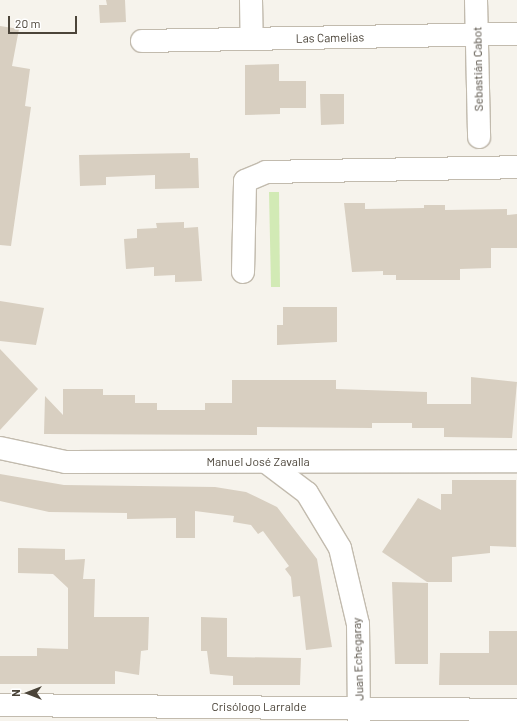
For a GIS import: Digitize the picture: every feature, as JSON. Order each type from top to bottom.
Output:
[{"type":"street","points":[[251,0],[252,39]]},
{"type":"street","name":"Sebastián Cabot","points":[[476,0],[479,137]]},
{"type":"street","name":"Las Camelias","points":[[142,41],[517,34]]},
{"type":"street","points":[[243,272],[245,181],[266,172],[517,167]]},
{"type":"street","name":"Manuel José Zavalla","points":[[0,448],[66,462],[517,461]]},
{"type":"street","name":"Juan Echegaray","points":[[266,462],[307,493],[340,548],[358,624],[360,715]]},
{"type":"street","name":"Crisólogo Larralde","points":[[0,705],[360,715],[517,710]]},
{"type":"green space","points":[[269,192],[279,192],[280,287],[271,287]]},
{"type":"building","points":[[106,0],[125,0],[126,22],[100,23],[99,5],[107,5]]},
{"type":"building","points":[[0,26],[19,29],[12,66],[30,69],[25,106],[31,107],[11,246],[0,245]]},
{"type":"building","points":[[279,64],[279,81],[306,81],[306,108],[280,108],[280,114],[245,115],[245,65]]},
{"type":"building","points":[[320,94],[344,94],[344,124],[321,125]]},
{"type":"building","points":[[190,153],[190,158],[198,158],[199,188],[155,189],[155,175],[106,177],[106,185],[80,186],[79,155]]},
{"type":"building","points":[[344,203],[365,203],[365,209],[424,208],[424,205],[445,205],[445,210],[507,209],[507,215],[517,214],[517,248],[491,248],[491,268],[460,269],[460,280],[396,280],[396,275],[383,275],[383,271],[352,272]]},
{"type":"building","points":[[184,222],[184,228],[198,227],[202,281],[175,282],[175,275],[154,276],[154,267],[126,269],[124,239],[137,238],[137,229],[157,228],[156,223]]},
{"type":"building","points":[[0,301],[44,308],[36,345],[0,341]]},
{"type":"building","points":[[283,307],[337,307],[337,342],[277,345],[277,325],[283,325]]},
{"type":"building","points":[[0,349],[38,389],[0,430]]},
{"type":"building","points":[[471,377],[517,382],[512,438],[444,437],[444,428],[412,428],[412,423],[372,423],[372,428],[257,427],[257,435],[44,434],[45,396],[63,415],[63,389],[103,389],[103,395],[135,395],[135,403],[157,403],[157,410],[205,410],[205,403],[232,403],[232,380],[336,380],[336,389],[427,392],[427,404],[471,404]]},
{"type":"building","points":[[0,474],[64,485],[215,487],[246,492],[277,507],[317,559],[332,647],[306,650],[300,596],[293,597],[291,577],[285,569],[289,566],[263,531],[258,534],[251,525],[233,522],[234,516],[195,511],[195,538],[176,538],[176,518],[127,519],[127,513],[49,512],[0,501]]},
{"type":"building","points":[[452,480],[516,480],[516,547],[490,546],[490,553],[452,557],[452,582],[427,582],[382,552],[418,498],[441,510],[441,494],[452,494]]},
{"type":"building","points":[[18,548],[65,549],[65,560],[85,559],[83,579],[95,579],[94,617],[149,617],[148,650],[141,651],[139,675],[115,671],[115,684],[0,684],[0,656],[37,656],[37,648],[68,649],[68,588],[53,574],[18,573]]},
{"type":"building","points":[[392,582],[428,583],[428,664],[395,664]]},
{"type":"building","points":[[201,617],[227,618],[227,657],[301,658],[300,685],[233,685],[233,676],[210,674],[207,651],[201,651]]},
{"type":"building","points":[[489,631],[517,631],[517,685],[439,685],[440,653],[489,653]]}]
